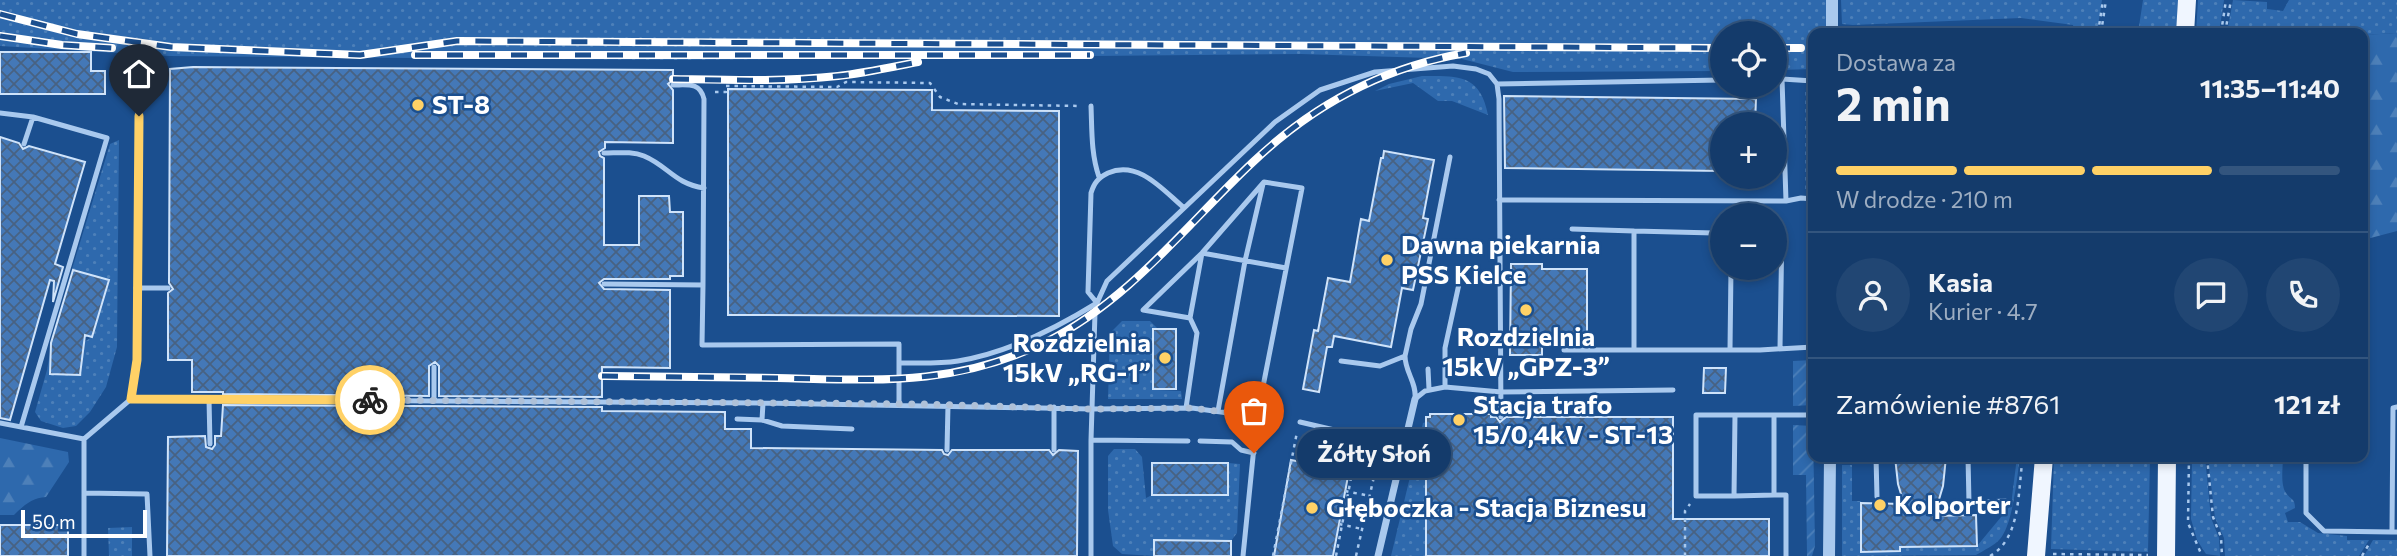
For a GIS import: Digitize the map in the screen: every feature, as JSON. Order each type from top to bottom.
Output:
[{"type":"main road","points":[[2185,28],[2187,0]]},
{"type":"main road","points":[[2043,555],[2044,462]]},
{"type":"main road","points":[[2166,556],[2167,462]]},
{"type":"street","points":[[1832,0],[1832,28]]},
{"type":"street","points":[[1378,556],[1415,399]]},
{"type":"street","points":[[1829,556],[1835,462]]},
{"type":"lane","points":[[1091,556],[1091,440],[1097,303],[1107,281],[1275,122],[1320,90],[1375,72],[1453,66],[1489,74],[1497,84],[1501,417]]},
{"type":"lane","points":[[131,399],[137,360],[140,138],[138,72]]},
{"type":"lane","points":[[1787,79],[1808,80]]},
{"type":"lane","points":[[1497,84],[1710,80]]},
{"type":"lane","points":[[673,85],[696,85],[703,92],[702,345],[899,344],[899,404]]},
{"type":"lane","points":[[1783,98],[1786,201]]},
{"type":"lane","points":[[1091,106],[1095,165],[1100,177]]},
{"type":"lane","points":[[0,113],[33,117],[107,138],[21,427]]},
{"type":"lane","points":[[23,144],[33,117]]},
{"type":"lane","points":[[604,153],[645,156],[678,181],[704,188]]},
{"type":"lane","points":[[1415,399],[1415,386],[1405,364],[1405,356],[1411,329],[1421,304],[1450,157]]},
{"type":"lane","points":[[1097,303],[1088,292],[1091,193],[1100,177],[1121,169],[1139,172],[1183,207]]},
{"type":"lane","points":[[1190,318],[1143,310],[1202,253],[1264,181]]},
{"type":"lane","points":[[1218,411],[1245,261],[1264,181]]},
{"type":"lane","points":[[1243,556],[1257,416],[1302,188],[1264,181]]},
{"type":"lane","points":[[1499,200],[1786,201],[1808,199]]},
{"type":"lane","points":[[1572,229],[1710,233]]},
{"type":"lane","points":[[1634,231],[1634,350]]},
{"type":"lane","points":[[1202,253],[1286,268]]},
{"type":"lane","points":[[1186,408],[1198,332],[1190,318],[1202,253]]},
{"type":"lane","points":[[1730,349],[1731,280]]},
{"type":"lane","points":[[1780,348],[1781,280]]},
{"type":"lane","points":[[604,284],[703,285]]},
{"type":"lane","points":[[1445,387],[1445,348],[1459,284]]},
{"type":"lane","points":[[136,288],[169,288]]},
{"type":"lane","points":[[899,363],[955,362],[985,356],[1043,334],[1097,303]]},
{"type":"lane","points":[[1564,350],[1808,347]]},
{"type":"lane","points":[[1341,361],[1380,366],[1405,356]]},
{"type":"lane","points":[[434,367],[434,401]]},
{"type":"lane","points":[[1428,369],[1429,389]]},
{"type":"lane","points":[[1415,399],[1429,389],[1445,387],[1501,392],[1673,390]]},
{"type":"lane","points":[[84,556],[84,439],[131,399],[1186,408],[1257,416]]},
{"type":"lane","points":[[209,399],[210,444]]},
{"type":"lane","points":[[423,401],[423,410]]},
{"type":"lane","points":[[762,403],[762,420]]},
{"type":"lane","points":[[947,450],[948,405]]},
{"type":"lane","points":[[1054,407],[1054,450]]},
{"type":"lane","points":[[2306,462],[2306,513],[2324,531],[2394,531],[2393,408],[2397,407]]},
{"type":"lane","points":[[1786,556],[1786,495],[1696,496],[1696,415],[1808,415]]},
{"type":"lane","points":[[1734,496],[1735,415]]},
{"type":"lane","points":[[1774,416],[1774,495]]},
{"type":"lane","points":[[737,419],[762,420],[782,426],[852,429]]},
{"type":"lane","points":[[1300,422],[1404,446]]},
{"type":"lane","points":[[0,423],[84,439]]},
{"type":"lane","points":[[1091,440],[1188,441]]},
{"type":"lane","points":[[1200,441],[1232,442],[1241,450],[1254,453]]},
{"type":"lane","points":[[1876,462],[1877,497]]},
{"type":"lane","points":[[1968,462],[1969,503],[2005,502]]},
{"type":"lane","points":[[84,493],[147,494],[150,556]]},
{"type":"path","points":[[2100,28],[2105,0]]},
{"type":"path","points":[[2224,28],[2229,0]]},
{"type":"path","points":[[703,92],[726,92],[726,86],[837,87],[846,82],[930,83],[940,97],[958,104],[1091,106]]},
{"type":"path","points":[[1807,88],[1807,189]]},
{"type":"path","points":[[1273,556],[1294,441],[1300,422]]},
{"type":"path","points":[[1336,556],[1350,473],[1359,475],[1366,437]]},
{"type":"path","points":[[1356,556],[1378,460]]},
{"type":"path","points":[[2189,462],[2188,523],[2202,556]]},
{"type":"path","points":[[2208,462],[2213,517],[2221,537],[2222,556]]},
{"type":"path","points":[[1347,492],[1370,496]]},
{"type":"path","points":[[1685,556],[1685,511],[1696,496]]},
{"type":"path","points":[[1341,525],[1363,529]]},
{"type":"path","points":[[2043,555],[2148,555]]},
{"type":"green space","points":[[0,0],[1826,0],[1826,28],[1808,28],[1808,69],[1787,70],[1787,21],[1710,21],[1710,71],[1513,72],[1462,59],[1301,54],[680,60],[170,56],[0,46]]},
{"type":"green space","points":[[1841,0],[2102,0],[2098,28],[2073,28],[2073,25],[2021,18],[1842,24]]},
{"type":"green space","points":[[2143,0],[2178,0],[2176,28],[2139,28]]},
{"type":"green space","points":[[2198,0],[2224,0],[2220,28],[2196,28]]},
{"type":"green space","points":[[2233,0],[2267,2],[2267,9],[2283,11],[2289,0],[2397,0],[2397,33],[2368,35],[2368,28],[2228,28]]},
{"type":"green space","points":[[2397,33],[2397,231],[2368,239],[2368,35]]},
{"type":"green space","points":[[1422,76],[1456,77],[1473,84],[1484,101],[1488,115],[1452,101],[1438,101],[1413,83],[1375,91],[1389,84]]},
{"type":"green space","points":[[119,140],[117,347],[106,387],[90,412],[76,426],[63,428],[41,421],[35,412],[52,341],[51,374],[80,375],[84,342],[92,337],[109,280],[72,269],[110,144]]},
{"type":"green space","points":[[1122,321],[1150,321],[1158,329],[1157,390],[1181,391],[1182,399],[1108,399],[1110,333]]},
{"type":"green space","points":[[1808,360],[1808,405],[1793,406],[1793,361]]},
{"type":"green space","points":[[1426,422],[1426,556],[1391,556],[1423,423]]},
{"type":"green space","points":[[1793,425],[1808,426],[1808,462],[1814,462],[1815,546],[1812,556],[1807,556],[1806,475],[1793,475]]},
{"type":"green space","points":[[0,438],[68,452],[69,462],[46,497],[28,503],[14,515],[0,515]]},
{"type":"green space","points":[[1114,449],[1135,449],[1142,457],[1146,498],[1152,495],[1228,495],[1228,463],[1240,464],[1237,533],[1231,541],[1155,540],[1154,556],[1122,554],[1113,546],[1108,510],[1108,456]]},
{"type":"green space","points":[[2016,462],[2019,462],[2011,512],[2004,532],[1995,544],[1976,555],[1842,556],[1842,465],[1852,465],[1852,501],[1861,501],[1861,552],[1900,551],[1900,547],[1977,546],[2011,505]]},
{"type":"green space","points":[[2054,462],[2150,462],[2148,552],[2051,549]]},
{"type":"green space","points":[[2192,462],[2205,462],[2211,518],[2219,538],[2220,556],[2206,554],[2197,540],[2191,519]]},
{"type":"green space","points":[[2209,462],[2283,462],[2283,485],[2295,505],[2295,508],[2285,513],[2288,522],[2300,522],[2318,533],[2347,536],[2347,540],[2369,540],[2359,556],[2225,556],[2224,538],[2215,518]]},
{"type":"green space","points":[[132,527],[132,556],[109,556],[108,528]]},
{"type":"green space","points":[[2373,540],[2397,540],[2397,556],[2364,556]]},
{"type":"building","points":[[0,52],[91,52],[91,71],[105,71],[105,94],[0,94]]},
{"type":"building","points":[[170,69],[673,70],[673,80],[668,84],[673,90],[673,143],[605,142],[605,148],[599,152],[604,158],[604,245],[639,245],[639,196],[669,196],[670,212],[683,212],[683,276],[670,276],[670,279],[604,279],[599,283],[604,289],[670,290],[670,368],[602,367],[602,397],[439,396],[439,366],[435,362],[429,366],[429,396],[192,392],[192,360],[168,360],[168,293],[173,289],[169,283]]},
{"type":"building","points":[[728,89],[932,90],[932,110],[1059,111],[1059,316],[728,315]]},
{"type":"building","points":[[1504,96],[1756,99],[1755,112],[1710,112],[1710,171],[1505,168]]},
{"type":"building","points":[[0,137],[19,143],[23,149],[29,146],[85,162],[55,264],[63,267],[53,302],[54,281],[50,280],[10,420],[0,418]]},
{"type":"building","name":"Dawna piekarnia PSS Kielce","points":[[1384,151],[1434,160],[1423,218],[1428,219],[1413,290],[1402,288],[1391,347],[1334,336],[1332,347],[1327,347],[1319,392],[1303,389],[1314,330],[1318,331],[1328,278],[1350,282],[1361,219],[1369,221]]},
{"type":"building","points":[[1511,264],[1542,264],[1542,269],[1587,269],[1587,341],[1542,341],[1542,355],[1510,355]]},
{"type":"building","points":[[73,270],[109,280],[92,337],[85,335],[80,375],[50,374],[51,343]]},
{"type":"building","name":"Rozdzielnia 15kV „RG-1”","points":[[1153,329],[1176,329],[1176,389],[1153,389]]},
{"type":"building","points":[[1704,368],[1726,368],[1725,393],[1703,393]]},
{"type":"building","points":[[223,405],[602,407],[602,411],[725,412],[725,429],[751,429],[751,448],[942,450],[948,455],[952,450],[1049,450],[1053,455],[1059,450],[1078,451],[1077,556],[167,556],[168,437],[205,436],[206,447],[212,449],[215,436],[221,436]]},
{"type":"building","points":[[1430,414],[1491,414],[1491,417],[1496,417],[1500,422],[1506,417],[1673,417],[1673,519],[1769,519],[1769,556],[1426,556],[1426,417],[1430,417]]},
{"type":"building","name":"Głęboczka - Stacja Biznesu","points":[[1291,460],[1349,471],[1333,556],[1274,556]]},
{"type":"building","name":"Kolporter","points":[[1896,462],[1945,462],[1943,486],[1934,516],[1976,515],[1977,546],[1900,547],[1900,551],[1861,552],[1861,503],[1904,504]]},
{"type":"building","points":[[1152,463],[1228,463],[1228,495],[1152,495]]},
{"type":"building","points":[[0,525],[68,525],[68,556],[0,556]]},
{"type":"building","points":[[1154,540],[1231,541],[1231,556],[1154,556]]},
{"type":"railway","points":[[0,14],[77,34],[171,47],[360,55],[457,41],[1710,48]]},
{"type":"railway","points":[[0,36],[62,45],[112,48]]},
{"type":"railway","points":[[1787,48],[1801,48]]},
{"type":"railway","points":[[602,376],[847,380],[914,378],[979,367],[1012,357],[1046,342],[1104,305],[1156,260],[1253,162],[1325,106],[1351,91],[1407,68],[1466,53]]},
{"type":"railway","points":[[415,55],[1090,55]]},
{"type":"railway","points":[[673,79],[817,78],[918,62]]},
{"type":"way so far","points":[[370,400],[1192,408],[1257,416],[1254,453]]},
{"type":"place","name":"ST-8","points":[[418,105]]},
{"type":"place","name":"Dawna piekarnia PSS Kielce","points":[[1387,260]]},
{"type":"place","name":"Rozdzielnia 15kV „GPZ-3”","points":[[1526,310]]},
{"type":"place","name":"Rozdzielnia 15kV „RG-1”","points":[[1165,358]]},
{"type":"place","name":"Stacja trafo 15/0,4kV - ST-13","points":[[1459,420]]},
{"type":"place","name":"Żółty Słoń","points":[[1254,453]]},
{"type":"place","name":"Kolporter","points":[[1880,505]]},
{"type":"place","name":"Głęboczka - Stacja Biznesu","points":[[1312,508]]},
{"type":"route","points":[[139,116],[137,360],[131,399],[370,400]]}]
